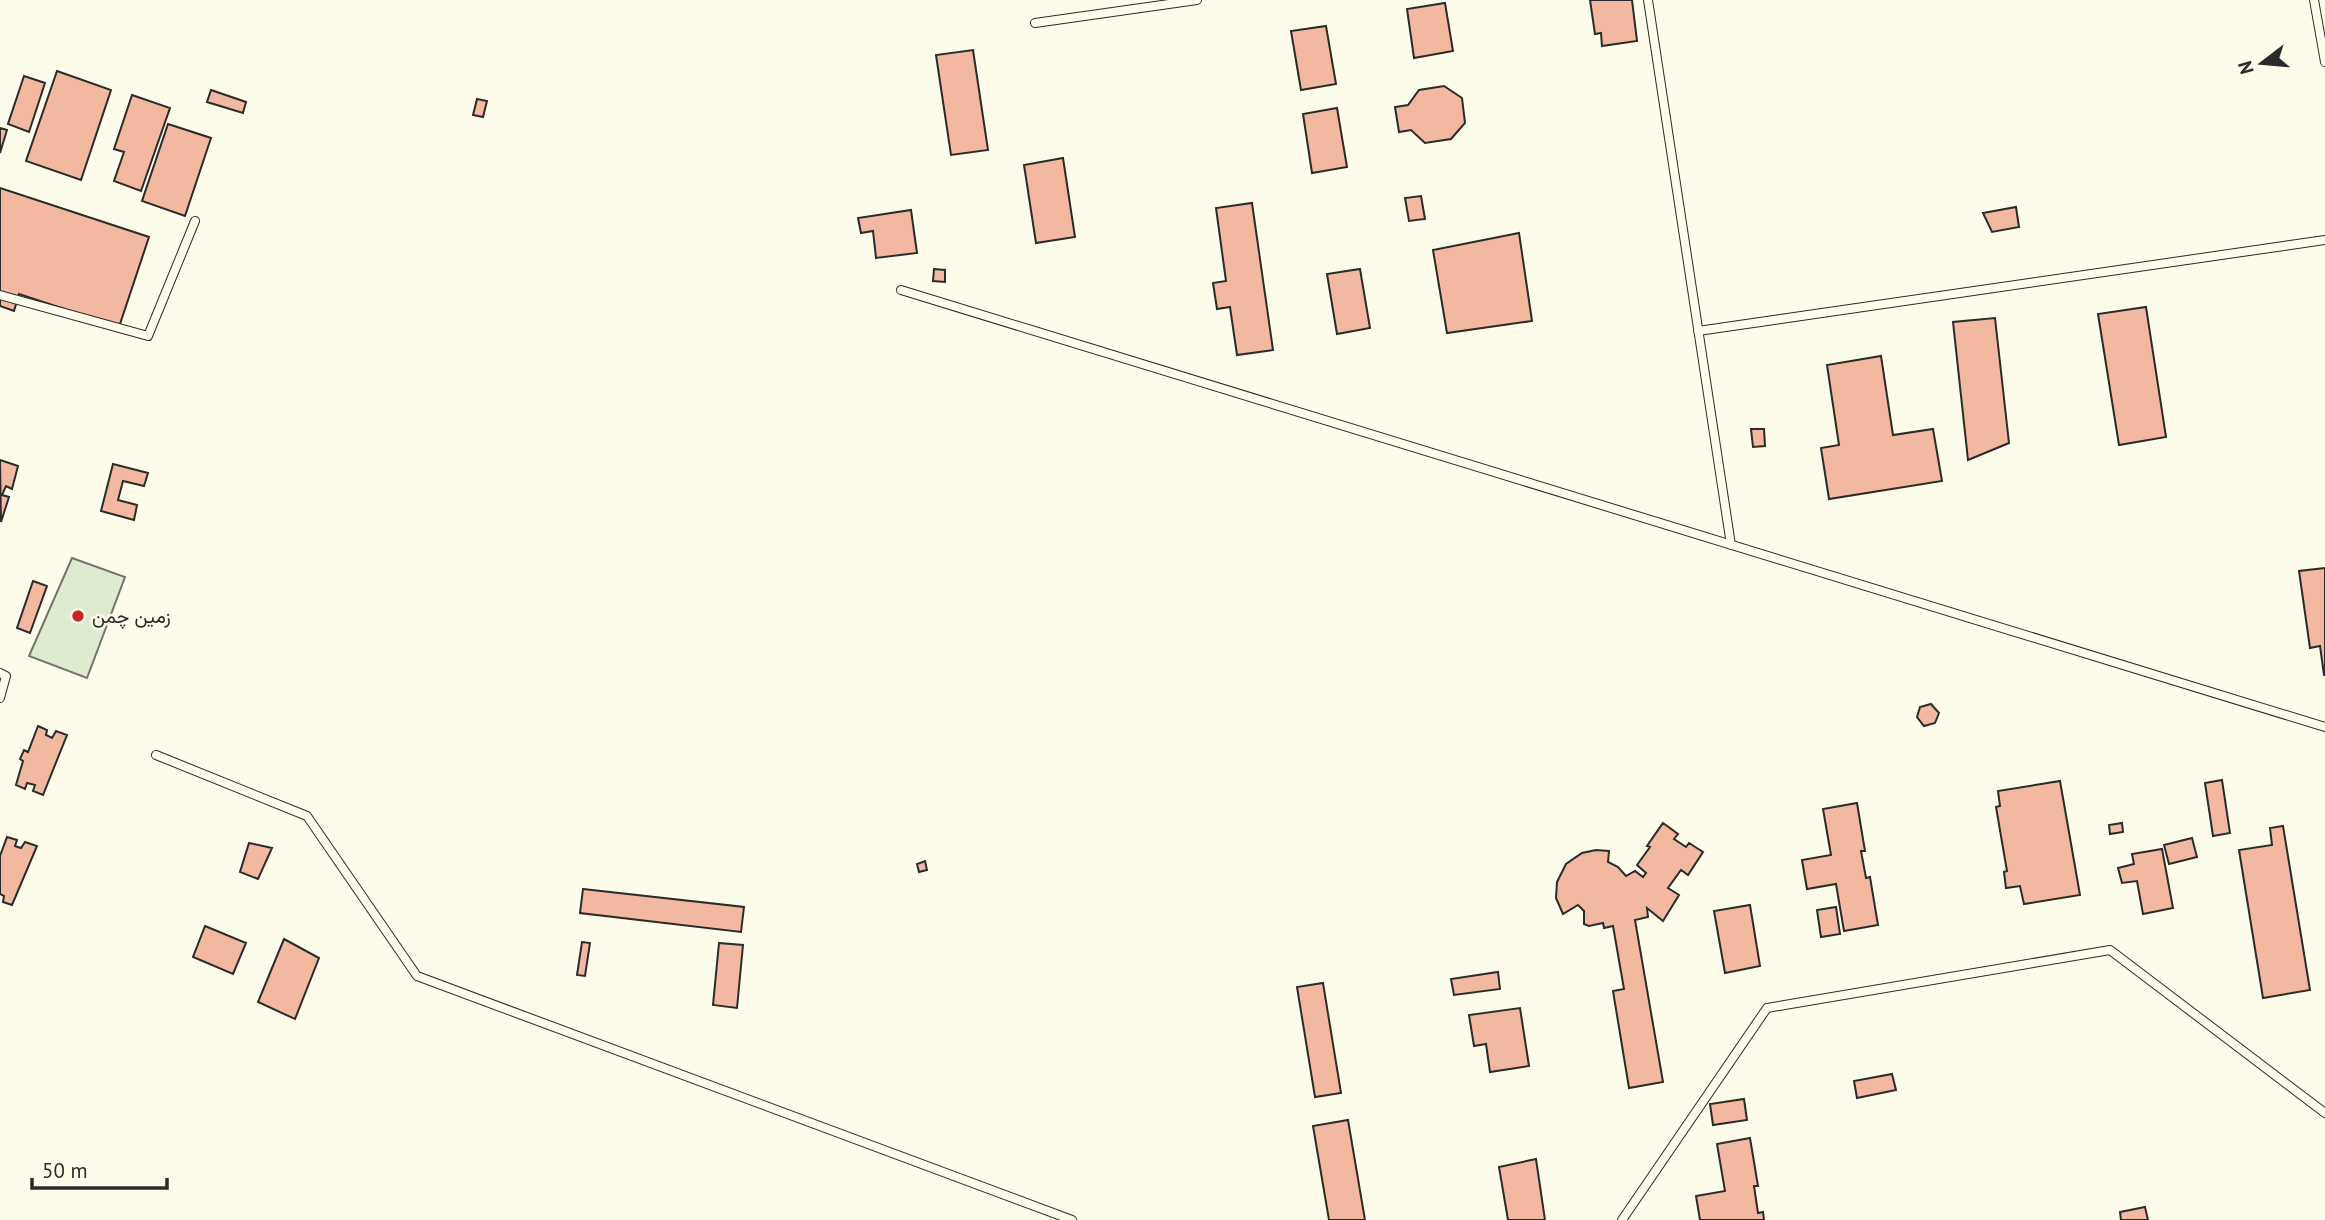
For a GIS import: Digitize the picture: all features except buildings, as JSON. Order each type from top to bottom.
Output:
[{"type":"lane","points":[[1035,23],[1197,0]]},
{"type":"lane","points":[[1648,0],[1731,545]]},
{"type":"lane","points":[[2314,0],[2325,62]]},
{"type":"lane","points":[[0,295],[148,337],[195,221]]},
{"type":"lane","points":[[1699,331],[2325,240]]},
{"type":"lane","points":[[901,290],[2325,727]]},
{"type":"lane","points":[[0,673],[6,676],[0,698]]},
{"type":"lane","points":[[156,755],[307,817],[417,976],[1072,1220]]},
{"type":"lane","points":[[1622,1220],[1767,1008],[2110,950],[2325,1113]]},
{"type":"green space","name":"زمین چمن","points":[[72,558],[125,577],[87,678],[29,656]]},
{"type":"place","name":"زمین چمن","points":[[78,616]]}]
